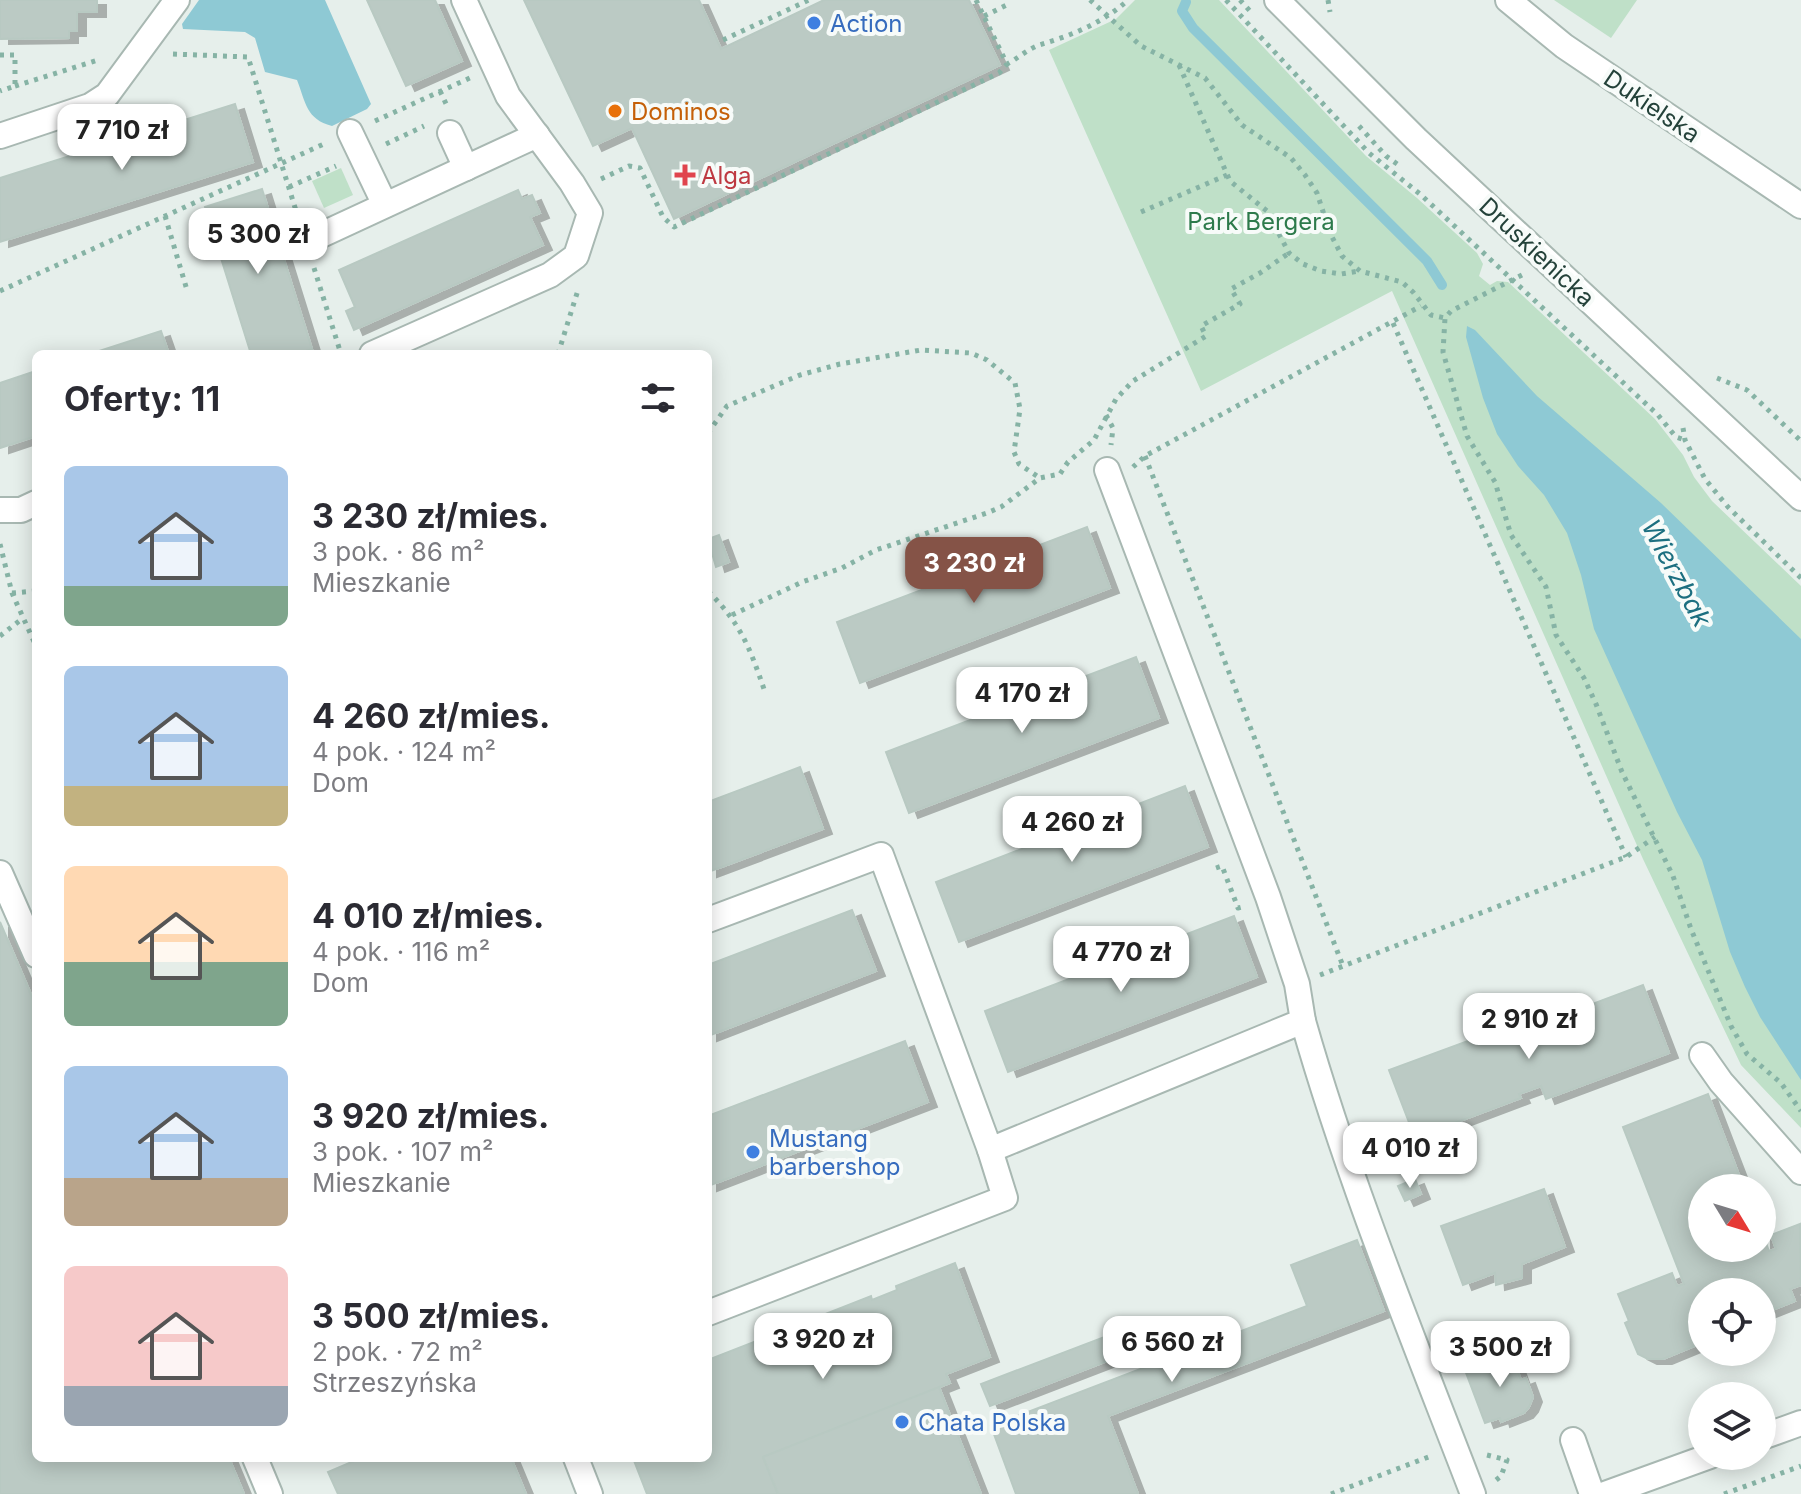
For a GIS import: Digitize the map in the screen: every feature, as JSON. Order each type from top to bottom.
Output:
[{"type":"street","points":[[0,136],[90,106],[107,95],[177,0]]},
{"type":"street","points":[[381,350],[550,275],[576,256],[590,213],[508,96],[464,0]]},
{"type":"street","name":"Dukielska","points":[[1508,0],[1564,46],[1801,206]]},
{"type":"street","name":"Druskienicka","points":[[1281,1],[1416,139],[1801,498]]},
{"type":"street","points":[[350,132],[385,205]]},
{"type":"street","points":[[450,133],[466,168]]},
{"type":"street","points":[[306,242],[537,135]]},
{"type":"street","points":[[1110,478],[1268,897],[1297,984],[1303,1021],[1326,1105],[1473,1494]]},
{"type":"street","points":[[0,510],[21,510],[32,505]]},
{"type":"street","points":[[712,918],[881,855],[1005,1198],[712,1311]]},
{"type":"street","points":[[0,873],[32,946]]},
{"type":"street","points":[[990,1150],[1303,1021]]},
{"type":"street","points":[[1702,1055],[1721,1082],[1801,1172]]},
{"type":"street","points":[[1776,1432],[1801,1423]]},
{"type":"street","points":[[1573,1440],[1592,1494]]},
{"type":"street","points":[[257,1462],[270,1494]]},
{"type":"street","points":[[578,1462],[590,1494]]},
{"type":"street","points":[[1605,1494],[1688,1464]]},
{"type":"path","points":[[723,40],[809,0]]},
{"type":"path","points":[[976,0],[1007,64]]},
{"type":"path","points":[[1090,0],[1141,46],[1201,74],[1242,125],[1284,152],[1298,165],[1317,193],[1335,245],[1342,256],[1360,271]]},
{"type":"path","points":[[576,189],[629,166],[640,168],[663,217],[674,227],[999,73],[1007,64],[1041,44],[1049,44],[1109,16],[1128,0]]},
{"type":"path","points":[[1226,0],[1369,153],[1420,194],[1658,415],[1676,437],[1685,440],[1705,479],[1728,507],[1801,578]]},
{"type":"path","points":[[984,16],[1011,3]]},
{"type":"path","points":[[144,44],[157,53],[248,57],[340,350]]},
{"type":"path","points":[[0,55],[15,55],[15,86]]},
{"type":"path","points":[[0,91],[99,60]]},
{"type":"path","points":[[0,291],[350,132],[492,60]]},
{"type":"path","points":[[1173,63],[1227,175],[1234,186],[1267,211],[1289,253],[1303,264],[1321,271],[1341,274],[1360,271],[1402,282],[1431,315],[1445,318]]},
{"type":"path","points":[[1141,212],[1227,175]]},
{"type":"path","points":[[165,216],[187,290]]},
{"type":"path","points":[[732,615],[876,550],[1001,507],[1040,478],[1060,474],[1068,462],[1094,440],[1116,399],[1133,381],[1206,336],[1201,326],[1240,304],[1231,289],[1289,253]]},
{"type":"path","points":[[559,350],[581,280],[576,256]]},
{"type":"path","points":[[1522,275],[1451,311],[1445,318],[1443,352],[1467,436],[1495,482],[1511,535],[1546,587],[1556,635],[1584,678],[1622,772],[1673,876],[1719,1000],[1751,1059],[1781,1083],[1801,1111]]},
{"type":"path","points":[[1110,478],[1421,306]]},
{"type":"path","points":[[1393,323],[1626,857]]},
{"type":"path","points":[[712,427],[727,406],[800,375],[840,364],[921,350],[971,353],[987,360],[1015,383],[1020,409],[1014,452],[1019,464],[1040,478]]},
{"type":"path","points":[[1145,456],[1343,966]]},
{"type":"path","points":[[0,544],[12,593],[32,637]]},
{"type":"path","points":[[12,593],[32,591]]},
{"type":"path","points":[[712,595],[732,615],[751,651],[765,692]]},
{"type":"path","points":[[0,636],[23,618]]},
{"type":"path","points":[[1297,984],[1626,857],[1655,837]]},
{"type":"path","points":[[1331,1494],[1455,1448]]},
{"type":"path","points":[[1724,1494],[1801,1466]]},
{"type":"green space","name":"Park Bergera","points":[[1135,0],[1219,0],[1366,156],[1477,253],[1483,264],[1479,276],[1490,285],[1497,281],[1508,282],[1655,419],[1683,455],[1694,477],[1712,501],[1801,586],[1801,1128],[1741,1065],[1643,859],[1392,291],[1201,391],[1049,50],[1116,19]]},
{"type":"green space","points":[[1554,0],[1637,0],[1611,38]]},
{"type":"green space","points":[[341,168],[353,195],[324,208],[312,181]]},
{"type":"water","points":[[199,0],[325,0],[371,104],[332,126],[323,123],[308,109],[297,80],[265,72],[255,38],[245,32],[183,29],[182,24]]},
{"type":"water","points":[[1467,326],[1475,330],[1537,396],[1661,503],[1801,639],[1801,1080],[1760,1017],[1730,952],[1702,860],[1594,629],[1567,533],[1544,495],[1518,466],[1497,434],[1466,337]]},
{"type":"building","points":[[0,0],[97,0],[97,12],[77,12],[77,31],[69,31],[69,38],[0,39]]},
{"type":"building","points":[[367,0],[435,0],[462,61],[406,86]]},
{"type":"building","points":[[524,0],[699,0],[721,49],[824,0],[969,0],[1000,65],[674,219],[632,128],[593,146]]},
{"type":"building","points":[[235,104],[253,162],[0,242],[0,178]]},
{"type":"building","points":[[262,189],[312,349],[250,350],[205,207]]},
{"type":"building","points":[[518,190],[522,199],[532,195],[540,213],[530,217],[543,245],[354,330],[346,311],[355,307],[339,270]]},
{"type":"building","points":[[161,331],[168,350],[102,350]]},
{"type":"building","points":[[32,372],[32,437],[0,448],[0,383]]},
{"type":"building","points":[[1087,527],[1110,588],[860,683],[837,622]]},
{"type":"building","points":[[719,535],[729,562],[716,567],[712,538]]},
{"type":"building","points":[[1136,657],[1159,718],[909,813],[886,752]]},
{"type":"building","points":[[800,767],[823,829],[712,871],[712,800]]},
{"type":"building","points":[[1185,786],[1208,847],[959,942],[936,882]]},
{"type":"building","points":[[852,910],[876,971],[712,1034],[712,963]]},
{"type":"building","points":[[1234,916],[1257,977],[1008,1072],[985,1011]]},
{"type":"building","points":[[0,922],[32,997],[32,1462],[231,1462],[244,1494],[0,1494]]},
{"type":"building","points":[[1643,985],[1669,1053],[1546,1099],[1541,1086],[1519,1094],[1521,1098],[1415,1138],[1389,1070],[1495,1031],[1497,1036],[1505,1033],[1503,1027],[1519,1021],[1523,1030]]},
{"type":"building","points":[[905,1041],[928,1102],[712,1184],[712,1114]]},
{"type":"building","points":[[1708,1094],[1739,1174],[1688,1174],[1688,1262],[1776,1262],[1776,1233],[1800,1224],[1801,1285],[1790,1289],[1795,1301],[1776,1308],[1776,1278],[1688,1278],[1688,1349],[1663,1359],[1648,1359],[1638,1354],[1625,1323],[1629,1321],[1618,1294],[1672,1273],[1677,1286],[1684,1284],[1623,1127]]},
{"type":"building","points":[[1415,1179],[1421,1194],[1405,1201],[1398,1186]]},
{"type":"building","points":[[1544,1189],[1565,1247],[1522,1264],[1522,1278],[1496,1285],[1495,1273],[1463,1285],[1441,1226]]},
{"type":"building","points":[[1357,1240],[1384,1311],[1108,1416],[1138,1494],[1016,1494],[991,1426],[1206,1344],[1203,1335],[1215,1331],[1221,1333],[1223,1338],[1307,1306],[1291,1265]]},
{"type":"building","points":[[955,1263],[990,1357],[946,1374],[950,1383],[763,1457],[778,1494],[647,1494],[635,1462],[712,1462],[712,1358],[871,1296],[872,1300],[897,1290],[896,1286]]},
{"type":"building","points":[[1128,1328],[1136,1350],[990,1406],[981,1384]]},
{"type":"building","points":[[1511,1353],[1521,1380],[1526,1378],[1533,1397],[1524,1413],[1501,1422],[1500,1418],[1485,1423],[1465,1370]]},
{"type":"building","name":"Chata Polska","points":[[939,1387],[981,1494],[778,1494],[763,1457]]},
{"type":"building","points":[[352,1462],[513,1462],[526,1494],[338,1494],[328,1472]]},
{"type":"waterway","name":"Wierzbak","points":[[1186,2],[1182,11],[1193,28],[1427,261],[1442,285]]},
{"type":"place","name":"Action","points":[[814,23]]},
{"type":"place","name":"Dominos","points":[[615,111]]},
{"type":"place","name":"Alga","points":[[685,175]]},
{"type":"place","name":"Mustang barbershop","points":[[753,1152]]},
{"type":"place","name":"Chata Polska","points":[[902,1422]]}]
